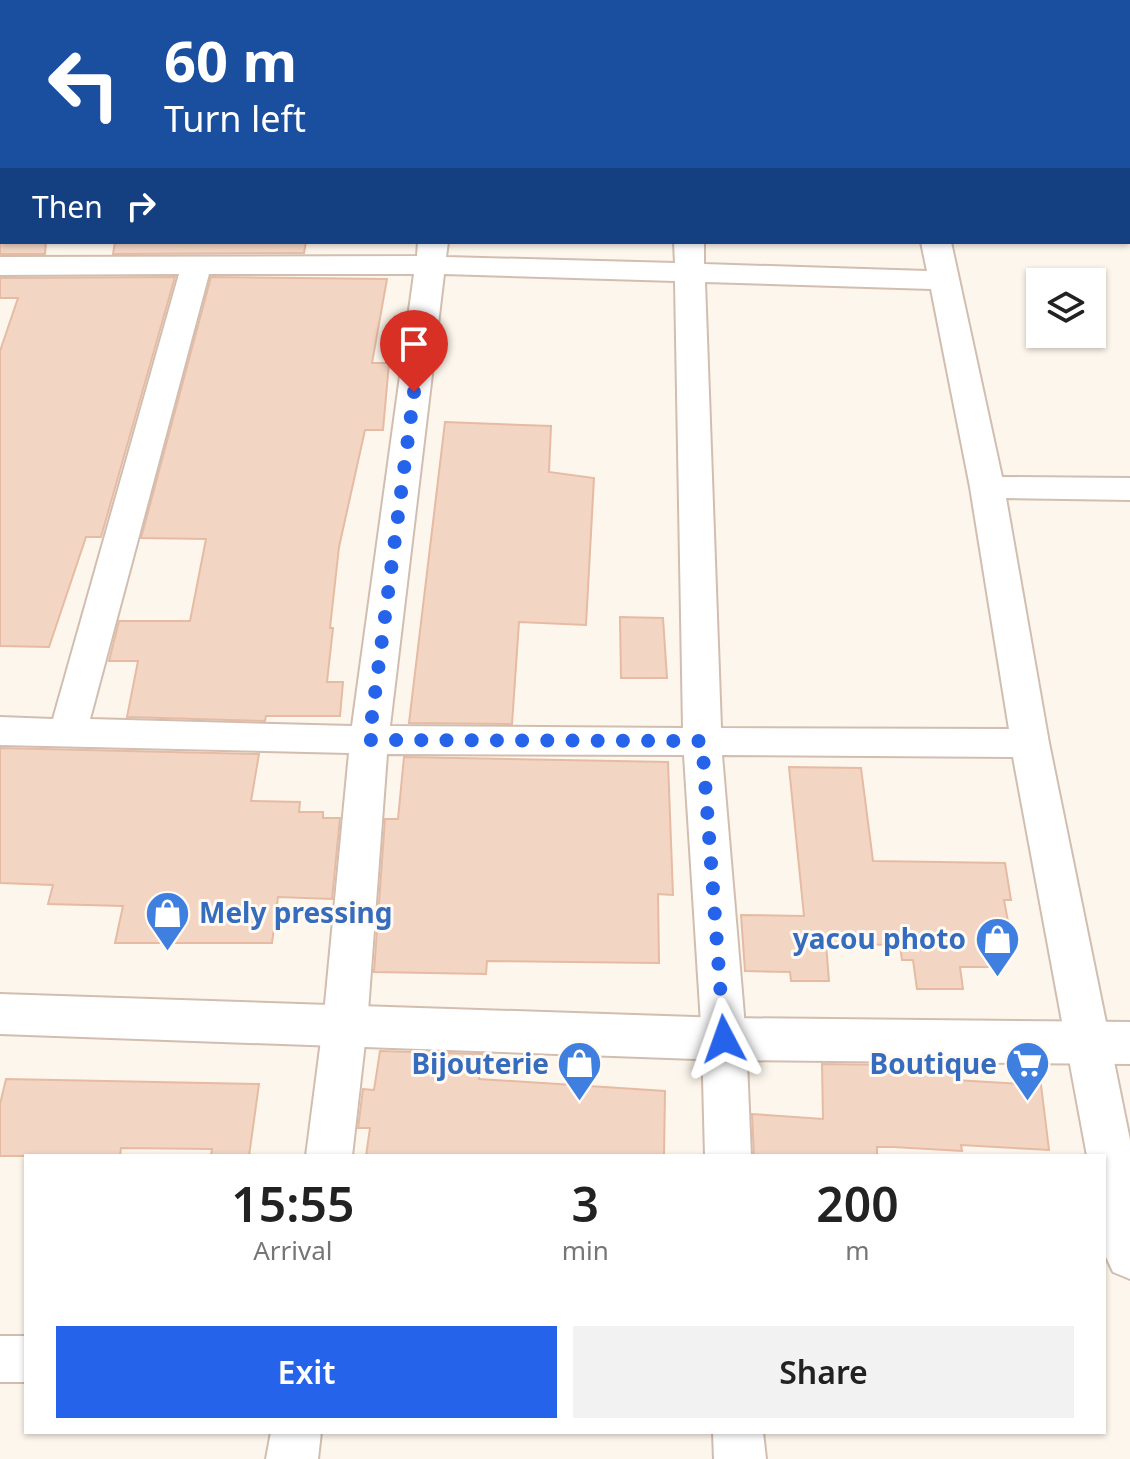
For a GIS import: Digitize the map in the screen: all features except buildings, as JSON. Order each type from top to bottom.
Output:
[{"type":"street","points":[[936,244],[987,487],[1030,743],[1109,1042],[1130,1257]]},
{"type":"street","points":[[0,266],[196,268],[432,254],[690,256],[944,280]]},
{"type":"street","points":[[329,1154],[345,1025],[369,740],[432,254]]},
{"type":"street","points":[[690,256],[702,741],[724,1039],[728,1154]]},
{"type":"street","points":[[68,731],[196,268]]},
{"type":"street","points":[[987,487],[1130,489]]},
{"type":"street","points":[[0,731],[369,740],[1030,743]]},
{"type":"street","points":[[0,1014],[724,1039],[1109,1042]]},
{"type":"street","points":[[0,1359],[24,1359]]},
{"type":"street","points":[[292,1459],[296,1434]]},
{"type":"street","points":[[738,1434],[740,1459]]},
{"type":"place","name":"Mely pressing","points":[[168,952]]},
{"type":"place","name":"yacou photo","points":[[997,978]]},
{"type":"place","name":"Bijouterie","points":[[580,1103]]},
{"type":"place","name":"Boutique","points":[[1028,1103]]},
{"type":"route","points":[[414,392],[369,740],[702,741],[724,1039]]}]
